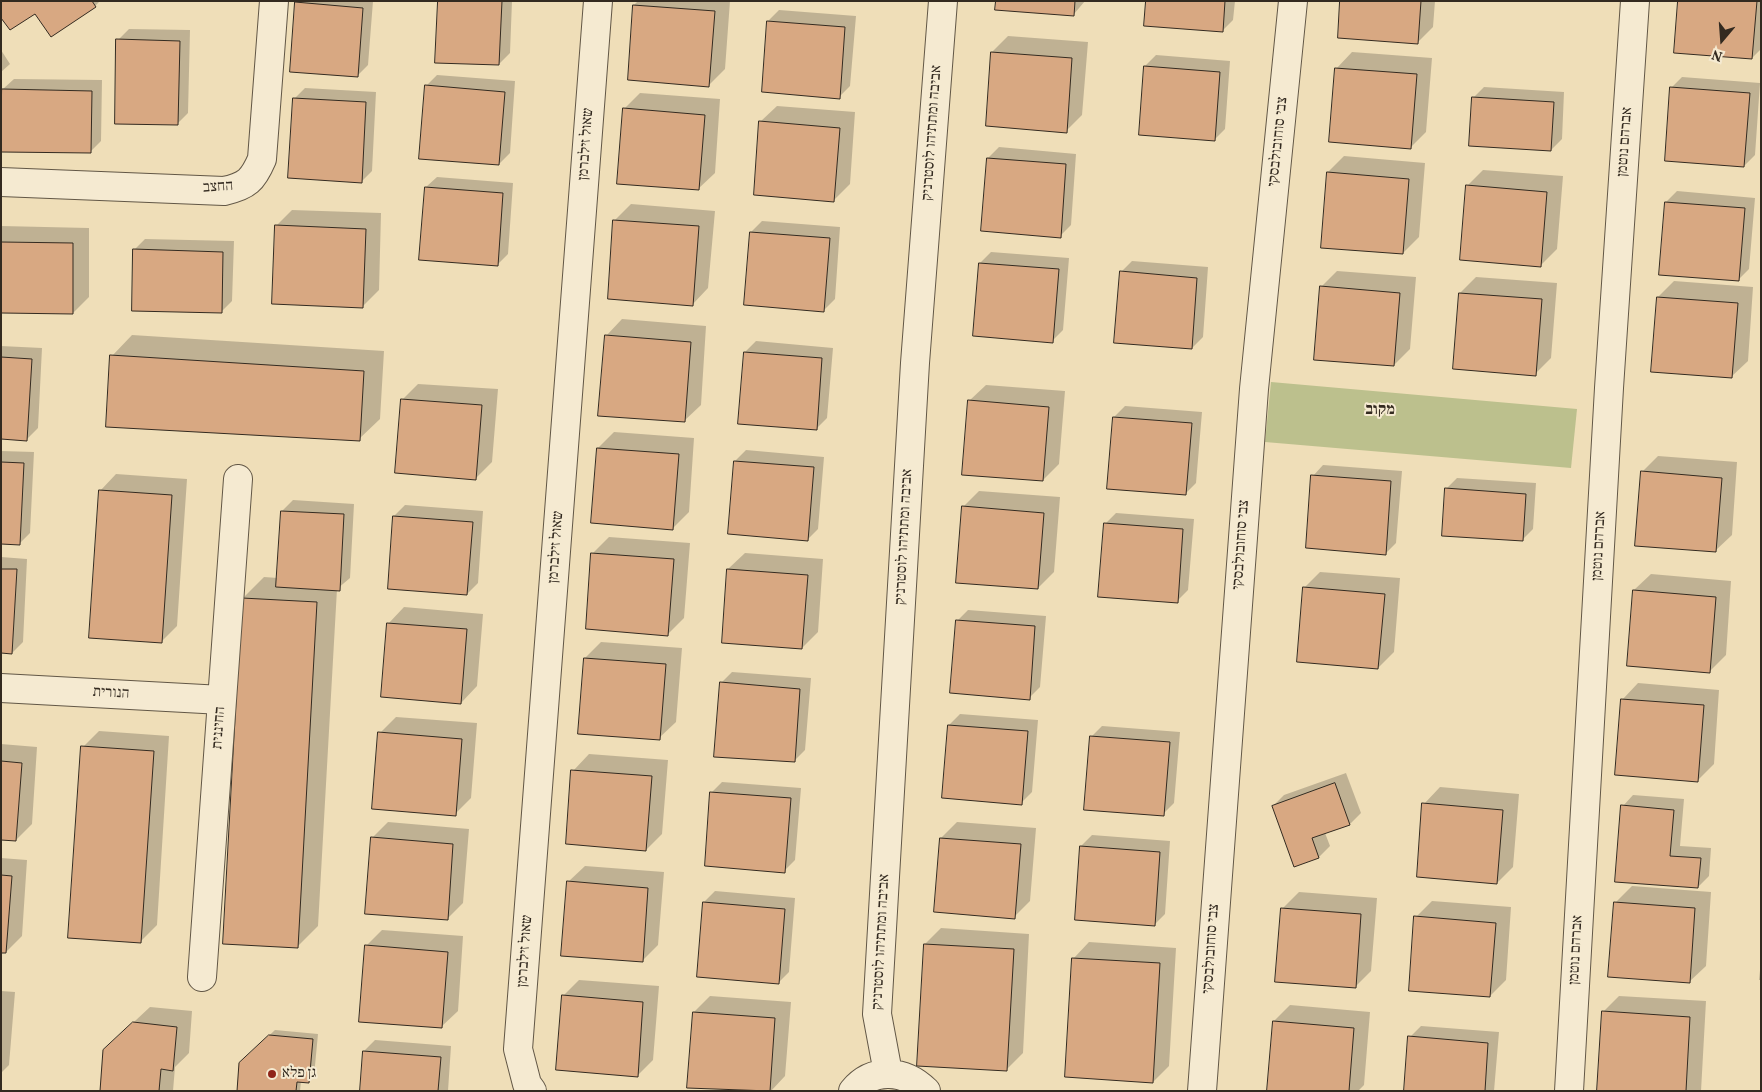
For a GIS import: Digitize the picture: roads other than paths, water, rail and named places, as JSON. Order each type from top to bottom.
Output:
[{"type":"street","name":"החצב","points":[[1,182],[224,191],[240,187],[255,176],[262,159],[274,1]]},
{"type":"street","name":"שאול זילברמן","points":[[532,1091],[527,1084],[518,1048],[598,1]]},
{"type":"street","name":"אביבה ומתתיהו לוסטרניק","points":[[888,1073],[877,1014],[915,363],[943,1]]},
{"type":"street","name":"צבי סוחובולבסקי","points":[[1202,1091],[1254,389],[1294,1]]},
{"type":"street","name":"אברהם נוטמן","points":[[1569,1091],[1609,388],[1635,1]]},
{"type":"street","name":"החיננית","points":[[202,977],[238,478]]},
{"type":"street","name":"הנורית","points":[[1,688],[222,700]]},
{"type":"street","points":[[853,1091],[858,1085],[872,1076],[888,1073],[910,1079],[926,1091]]},
{"type":"place","name":"גן פלא","points":[[272,1074]]},
{"type":"district","name":"מקוב","points":[[1380,411]]}]
